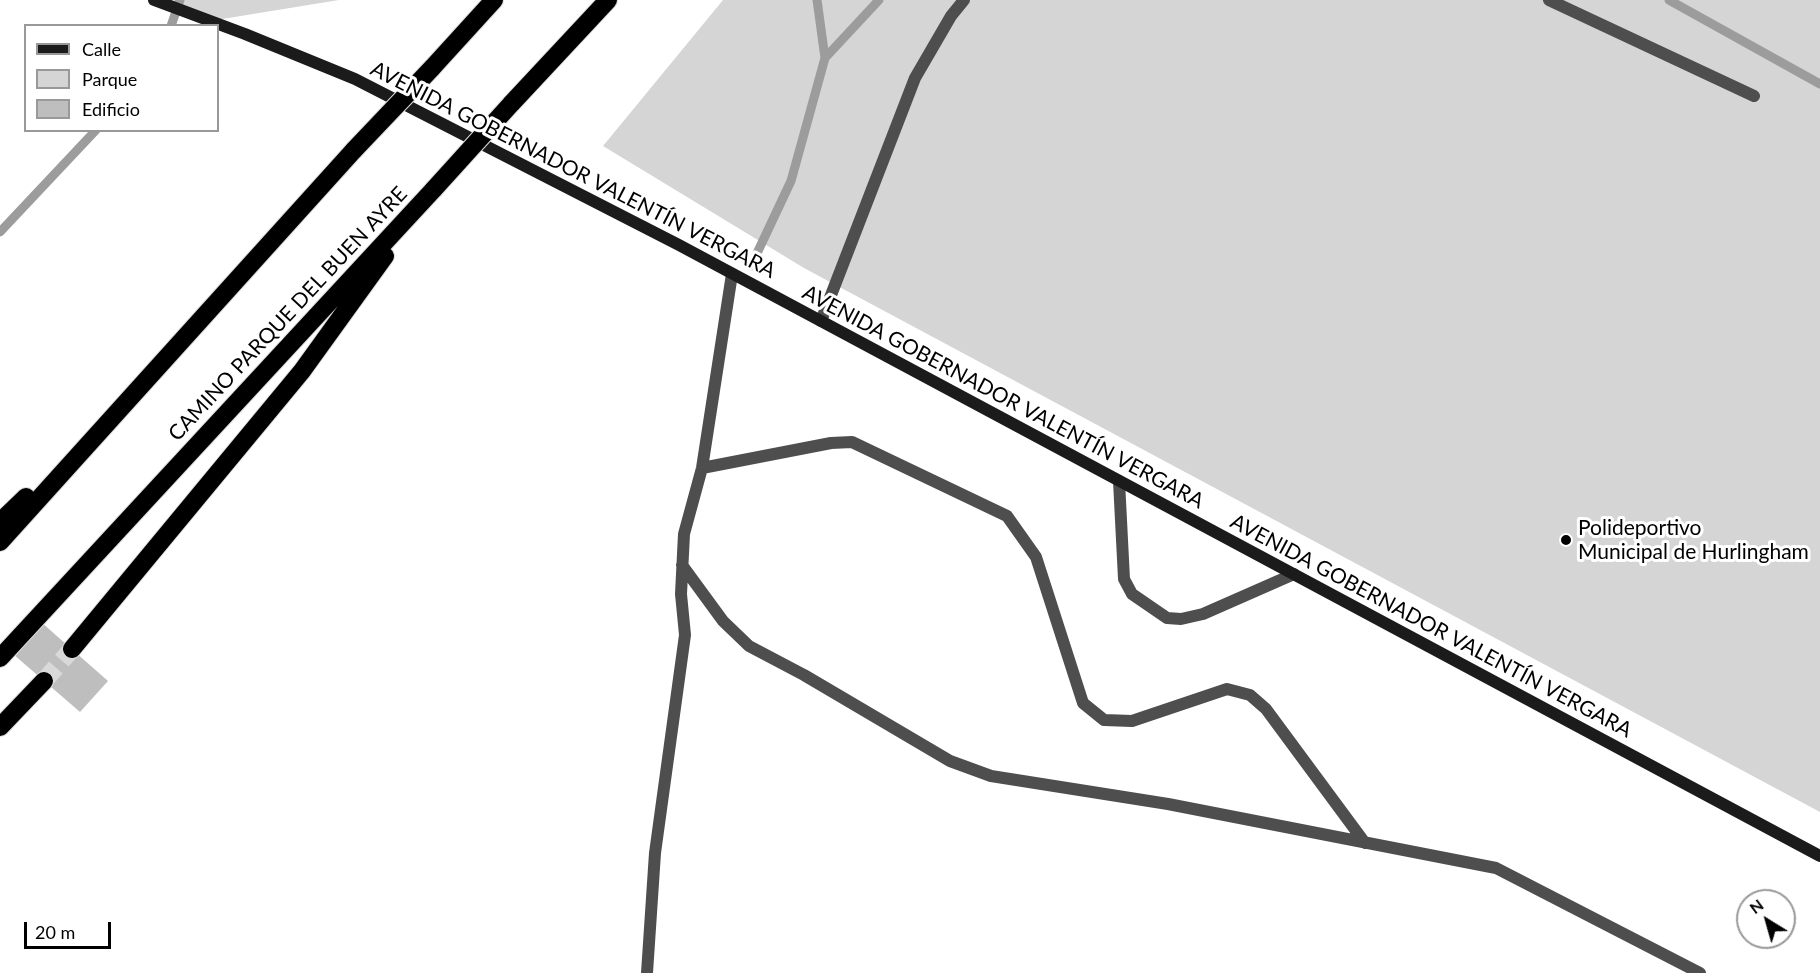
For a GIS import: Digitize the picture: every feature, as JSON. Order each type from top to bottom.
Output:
[{"type":"highway","points":[[0,542],[354,150],[494,0]]},
{"type":"highway","name":"CAMINO PARQUE DEL BUEN AYRE","points":[[0,658],[608,0]]},
{"type":"highway","points":[[72,649],[302,371],[434,189]]},
{"type":"highway","points":[[0,522],[147,378]]},
{"type":"highway","points":[[0,727],[44,681]]},
{"type":"street","name":"AVENIDA GOBERNADOR VALENTÍN VERGARA","points":[[155,0],[218,24]]},
{"type":"street","name":"AVENIDA GOBERNADOR VALENTÍN VERGARA","points":[[219,25],[355,79],[732,274],[1820,856]]},
{"type":"lane","points":[[821,321],[915,78],[951,16],[964,0]]},
{"type":"lane","points":[[1549,0],[1754,96]]},
{"type":"lane","points":[[647,973],[655,853],[685,635],[681,594],[684,534],[702,468],[732,274]]},
{"type":"lane","points":[[702,468],[831,443],[852,442],[1007,516],[1036,557],[1083,703],[1104,720],[1132,721],[1227,689],[1250,695],[1266,709],[1365,843]]},
{"type":"lane","points":[[1119,481],[1124,579],[1132,594],[1167,618],[1181,620],[1203,614],[1294,574]]},
{"type":"lane","points":[[682,565],[723,621],[749,646],[804,675],[950,761],[991,776],[1168,804],[1496,868],[1700,973]]},
{"type":"green space","points":[[154,0],[339,0],[210,21]]},
{"type":"green space","name":"Polideportivo Municipal de Hurlingham","points":[[723,0],[1820,0],[1820,812],[804,268],[603,146]]},
{"type":"building","points":[[41,622],[108,681],[80,712],[13,654]]},
{"type":"waterway","points":[[172,24],[180,0]]},
{"type":"waterway","points":[[751,266],[791,181],[825,58],[817,0]]},
{"type":"waterway","points":[[825,58],[879,0]]},
{"type":"waterway","points":[[1669,0],[1820,84]]},
{"type":"waterway","points":[[0,232],[94,132]]},
{"type":"tunnel","points":[[44,681],[72,649]]},
{"type":"place","name":"Polideportivo Municipal de Hurlingham","points":[[1566,540]]}]
